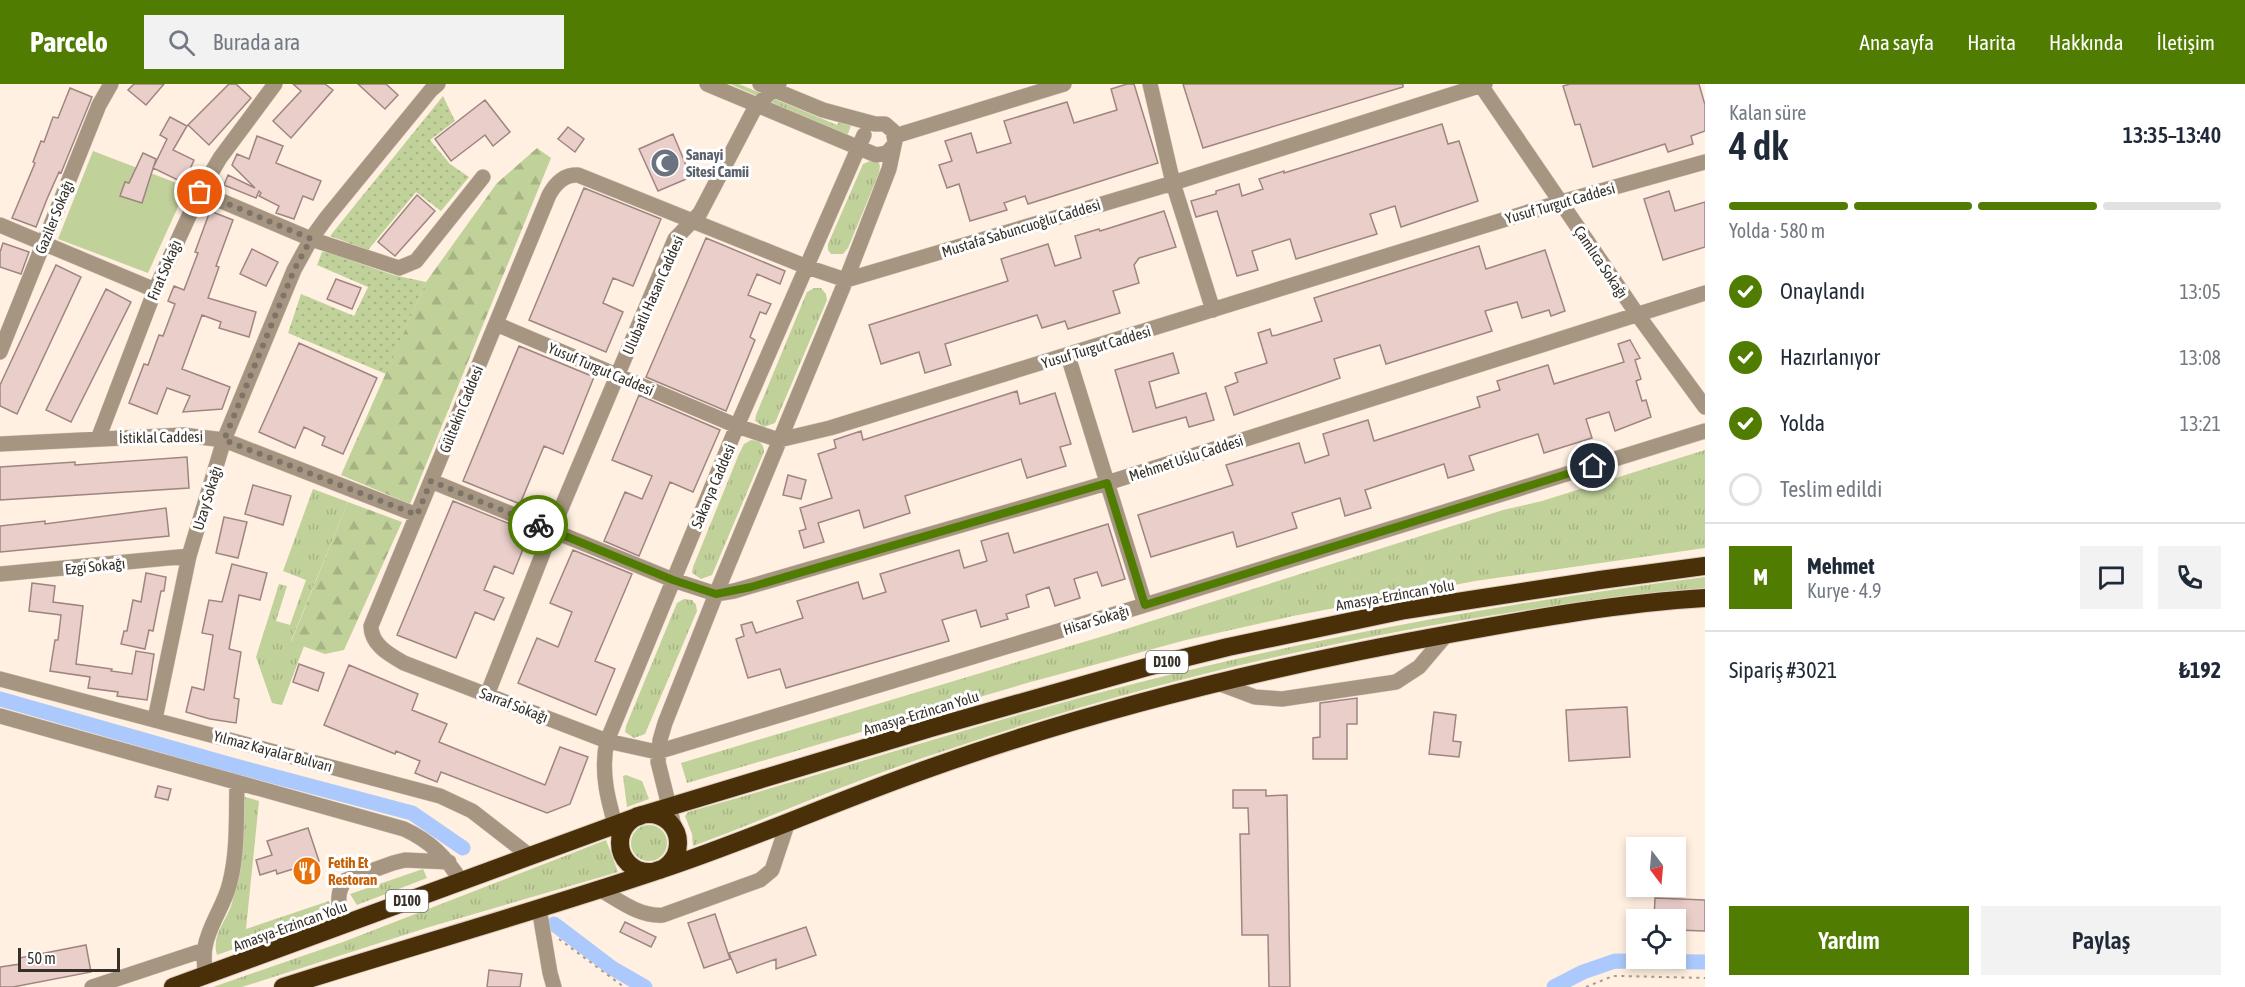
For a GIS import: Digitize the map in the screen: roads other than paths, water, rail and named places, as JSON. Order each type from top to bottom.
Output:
[{"type":"highway","name":"Amasya-Erzincan Yolu","points":[[173,987],[642,815],[1147,666],[1405,610],[1705,566]]},
{"type":"highway","name":"D100","points":[[283,987],[540,916],[599,889],[662,870],[912,774],[987,749],[1215,682],[1312,660],[1447,634],[1646,603],[1705,598]]},
{"type":"highway","points":[[652,814],[661,817],[675,830],[678,848],[675,857],[662,870],[643,871],[635,868],[623,854],[621,845],[626,826],[642,815],[652,814]]},
{"type":"street","name":"Gaziler Sokağı","points":[[0,352],[99,105],[111,84]]},
{"type":"street","name":"Fırat Sokağı","points":[[98,439],[155,290],[200,192],[220,158],[275,84]]},
{"type":"street","points":[[707,84],[756,106],[867,140]]},
{"type":"street","points":[[754,84],[756,106]]},
{"type":"street","points":[[771,86],[824,110],[867,140],[882,155],[887,153],[895,140],[1064,84]]},
{"type":"street","points":[[1150,84],[1173,183],[1213,310]]},
{"type":"street","name":"Mustafa Sabuncuoğlu Caddesi","points":[[846,280],[1173,183],[1482,84]]},
{"type":"street","name":"Çamlıca Sokağı","points":[[1482,84],[1636,314],[1705,407]]},
{"type":"street","name":"Uzay Sokağı","points":[[154,719],[189,556],[224,440],[294,270],[311,239],[429,86]]},
{"type":"street","name":"Ulubatlı Hasan Caddesi","points":[[487,695],[552,531],[675,239],[694,221],[756,106],[771,86]]},
{"type":"street","points":[[675,830],[657,752],[665,723],[889,169],[895,140],[894,131],[885,124],[867,140]]},
{"type":"street","name":"Sakarya Caddesi","points":[[621,845],[603,778],[607,741],[737,426],[807,267],[867,140]]},
{"type":"street","name":"Yusuf Turgut Caddesi","points":[[496,324],[737,426],[779,440],[830,428],[1561,202],[1705,162]]},
{"type":"street","name":"Gültekin Caddesi","points":[[378,644],[371,632],[371,626],[553,188],[564,177],[578,175],[694,221]]},
{"type":"street","points":[[200,192],[311,239],[399,268],[416,261],[483,177]]},
{"type":"street","points":[[694,221],[807,267],[846,280]]},
{"type":"street","points":[[0,225],[155,290]]},
{"type":"street","name":"Mehmet Uslu Caddesi","points":[[431,481],[673,580],[716,594],[751,587],[1107,483],[1705,293]]},
{"type":"street","points":[[1068,356],[1145,605]]},
{"type":"street","name":"Hisar Sokağı","points":[[657,752],[1145,605],[1705,431]]},
{"type":"street","name":"İstiklal Caddesi","points":[[0,444],[183,435],[224,440],[417,515]]},
{"type":"street","name":"Ezgi Sokağı","points":[[0,574],[189,556]]},
{"type":"street","points":[[1215,682],[1255,697],[1282,699],[1396,682],[1419,667],[1447,634]]},
{"type":"street","name":"Sarraf Sokağı","points":[[378,644],[391,656],[404,663],[607,741],[657,752]]},
{"type":"street","name":"Yılmaz Kayalar Bulvarı","points":[[0,679],[440,796],[472,811],[530,856]]},
{"type":"street","points":[[0,716],[404,829],[430,844],[449,862],[461,881]]},
{"type":"street","points":[[205,976],[204,950],[212,925],[225,901],[231,880],[235,855],[237,783]]},
{"type":"street","points":[[599,889],[645,914],[663,915],[767,876],[772,870],[788,822]]},
{"type":"street","points":[[343,926],[339,893],[346,880],[399,861],[449,862]]},
{"type":"street","points":[[540,916],[554,987]]},
{"type":"street","points":[[92,987],[204,950]]},
{"type":"waterway","points":[[0,699],[228,764],[412,813],[463,848]]},
{"type":"waterway","points":[[554,924],[612,968],[645,987]]},
{"type":"waterway","points":[[1554,987],[1583,972],[1615,961],[1705,962]]},
{"type":"place","name":"Sanayi Sitesi Camii","points":[[665,163]]},
{"type":"place","name":"Fetih Et Restoran","points":[[307,871]]}]
